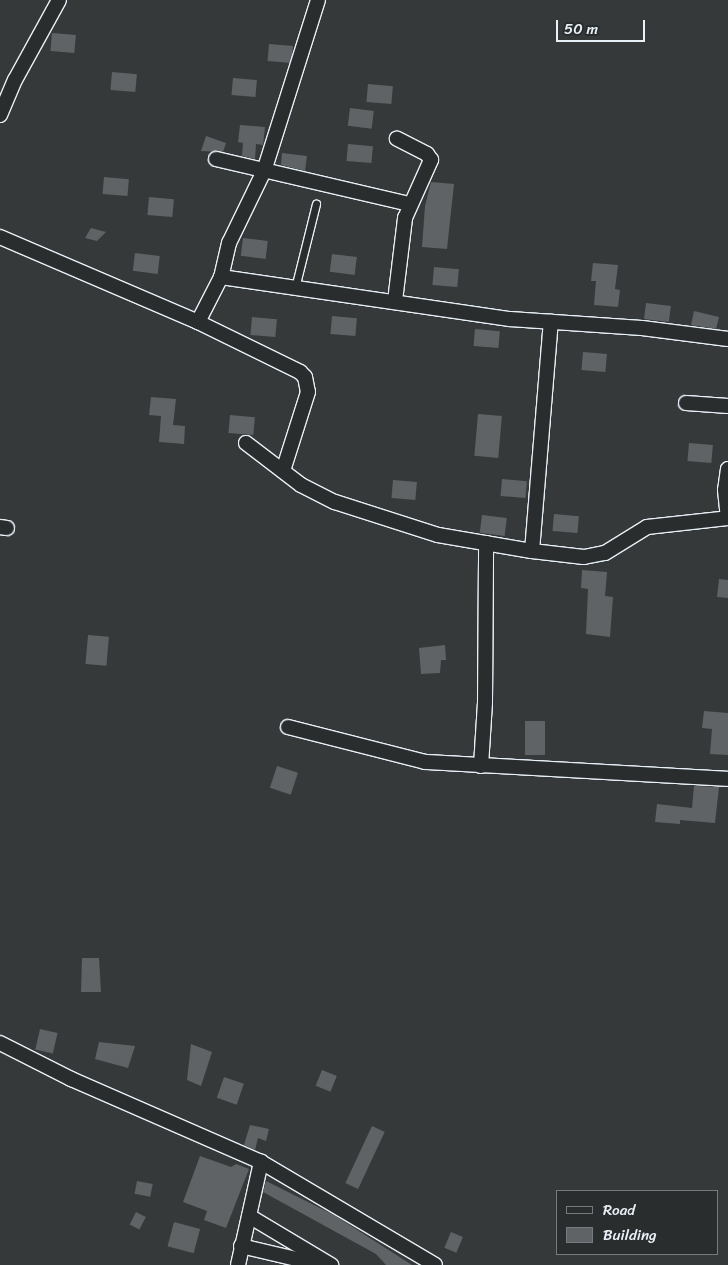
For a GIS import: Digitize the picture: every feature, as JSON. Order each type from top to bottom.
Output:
[{"type":"street","points":[[0,116],[15,80],[59,0]]},
{"type":"street","points":[[198,322],[221,277],[229,243],[264,171],[318,0]]},
{"type":"street","points":[[395,301],[409,204],[431,160],[427,154],[397,139]]},
{"type":"street","points":[[216,159],[409,204]]},
{"type":"street","points":[[0,237],[198,322],[305,377],[306,398],[283,471]]},
{"type":"street","points":[[221,277],[510,319],[728,339]]},
{"type":"street","points":[[532,551],[551,322]]},
{"type":"street","points":[[686,402],[728,406]]},
{"type":"street","points":[[246,442],[283,471],[335,502],[380,518],[438,535],[532,551],[584,557],[605,553],[647,527],[728,518],[725,490],[728,469]]},
{"type":"street","points":[[481,766],[486,666],[486,543]]},
{"type":"street","points":[[288,727],[425,762],[728,779]]},
{"type":"street","points":[[0,1043],[71,1079],[261,1162],[435,1265]]},
{"type":"street","points":[[238,1265],[261,1162]]},
{"type":"street","points":[[248,1216],[332,1265]]},
{"type":"street","points":[[241,1246],[322,1265]]},
{"type":"lane","points":[[295,288],[316,204]]},
{"type":"building","points":[[52,33],[76,35],[74,53],[50,51]]},
{"type":"building","points":[[269,44],[293,46],[291,63],[268,61]]},
{"type":"building","points":[[112,72],[137,74],[135,92],[110,90]]},
{"type":"building","points":[[233,78],[257,80],[255,97],[232,95]]},
{"type":"building","points":[[368,84],[393,86],[391,104],[366,102]]},
{"type":"building","points":[[350,108],[374,111],[372,129],[348,126]]},
{"type":"building","points":[[240,125],[265,127],[263,145],[256,144],[255,159],[242,156],[243,143],[238,142]]},
{"type":"building","points":[[206,136],[226,143],[223,152],[201,151]]},
{"type":"building","points":[[348,144],[373,146],[371,163],[347,161]]},
{"type":"building","points":[[282,153],[307,156],[305,171],[281,165]]},
{"type":"building","points":[[104,177],[129,179],[127,196],[103,194]]},
{"type":"building","points":[[431,182],[454,184],[447,249],[422,247],[425,206]]},
{"type":"building","points":[[149,197],[174,199],[172,217],[147,215]]},
{"type":"building","points":[[91,228],[106,232],[97,241],[85,238]]},
{"type":"building","points":[[243,238],[268,241],[266,259],[241,256]]},
{"type":"building","points":[[135,253],[160,256],[158,274],[133,271]]},
{"type":"building","points":[[332,254],[357,257],[355,275],[330,272]]},
{"type":"building","points":[[593,263],[618,265],[615,289],[620,290],[618,307],[594,305],[596,281],[591,281]]},
{"type":"building","points":[[434,267],[459,269],[457,287],[432,285]]},
{"type":"building","points":[[646,303],[671,306],[669,322],[644,319]]},
{"type":"building","points":[[694,311],[719,317],[716,329],[691,325]]},
{"type":"building","points":[[332,316],[357,318],[355,336],[330,334]]},
{"type":"building","points":[[252,317],[277,319],[275,337],[250,335]]},
{"type":"building","points":[[475,329],[500,331],[498,348],[474,346]]},
{"type":"building","points":[[583,352],[607,354],[605,372],[581,370]]},
{"type":"building","points":[[151,397],[176,399],[173,425],[185,426],[184,444],[159,442],[161,416],[149,415]]},
{"type":"building","points":[[478,414],[502,416],[498,458],[474,456]]},
{"type":"building","points":[[230,415],[255,417],[253,435],[228,433]]},
{"type":"building","points":[[689,443],[713,445],[711,463],[687,461]]},
{"type":"building","points":[[502,479],[527,481],[525,498],[501,496]]},
{"type":"building","points":[[393,480],[417,482],[415,500],[391,498]]},
{"type":"building","points":[[554,514],[579,516],[577,533],[553,531]]},
{"type":"building","points":[[482,515],[507,518],[505,536],[480,533]]},
{"type":"building","points":[[582,570],[607,572],[605,596],[613,597],[610,637],[586,634],[588,589],[581,588]]},
{"type":"building","points":[[719,579],[728,580],[728,598],[717,597]]},
{"type":"building","points":[[88,635],[109,637],[106,666],[85,664]]},
{"type":"building","points":[[445,645],[446,660],[441,660],[440,673],[421,674],[419,648]]},
{"type":"building","points":[[704,711],[728,713],[728,755],[710,754],[712,729],[702,728]]},
{"type":"building","points":[[525,721],[545,721],[545,755],[525,755]]},
{"type":"building","points":[[277,766],[298,773],[291,795],[270,788]]},
{"type":"building","points":[[694,786],[719,787],[715,823],[680,820],[680,824],[655,822],[657,804],[692,808]]},
{"type":"building","points":[[82,958],[99,958],[101,992],[81,992]]},
{"type":"building","points":[[40,1029],[58,1033],[53,1054],[35,1049]]},
{"type":"building","points":[[99,1042],[135,1046],[128,1068],[95,1059]]},
{"type":"building","points":[[191,1044],[212,1052],[201,1086],[187,1080]]},
{"type":"building","points":[[322,1070],[337,1076],[330,1092],[316,1086]]},
{"type":"building","points":[[224,1077],[244,1084],[237,1105],[217,1098]]},
{"type":"building","points":[[250,1125],[269,1129],[266,1141],[258,1138],[255,1150],[244,1145]]},
{"type":"building","points":[[372,1126],[385,1132],[358,1189],[345,1183]]},
{"type":"building","points":[[200,1156],[231,1167],[236,1164],[249,1169],[226,1228],[204,1220],[207,1211],[183,1202]]},
{"type":"building","points":[[137,1181],[153,1184],[150,1197],[135,1194]]},
{"type":"building","points":[[266,1181],[334,1215],[412,1265],[386,1265],[376,1254],[263,1192]]},
{"type":"building","points":[[136,1212],[146,1217],[139,1229],[130,1224]]},
{"type":"building","points":[[174,1222],[200,1229],[194,1253],[168,1246]]},
{"type":"building","points":[[451,1232],[463,1237],[456,1253],[444,1248]]}]
